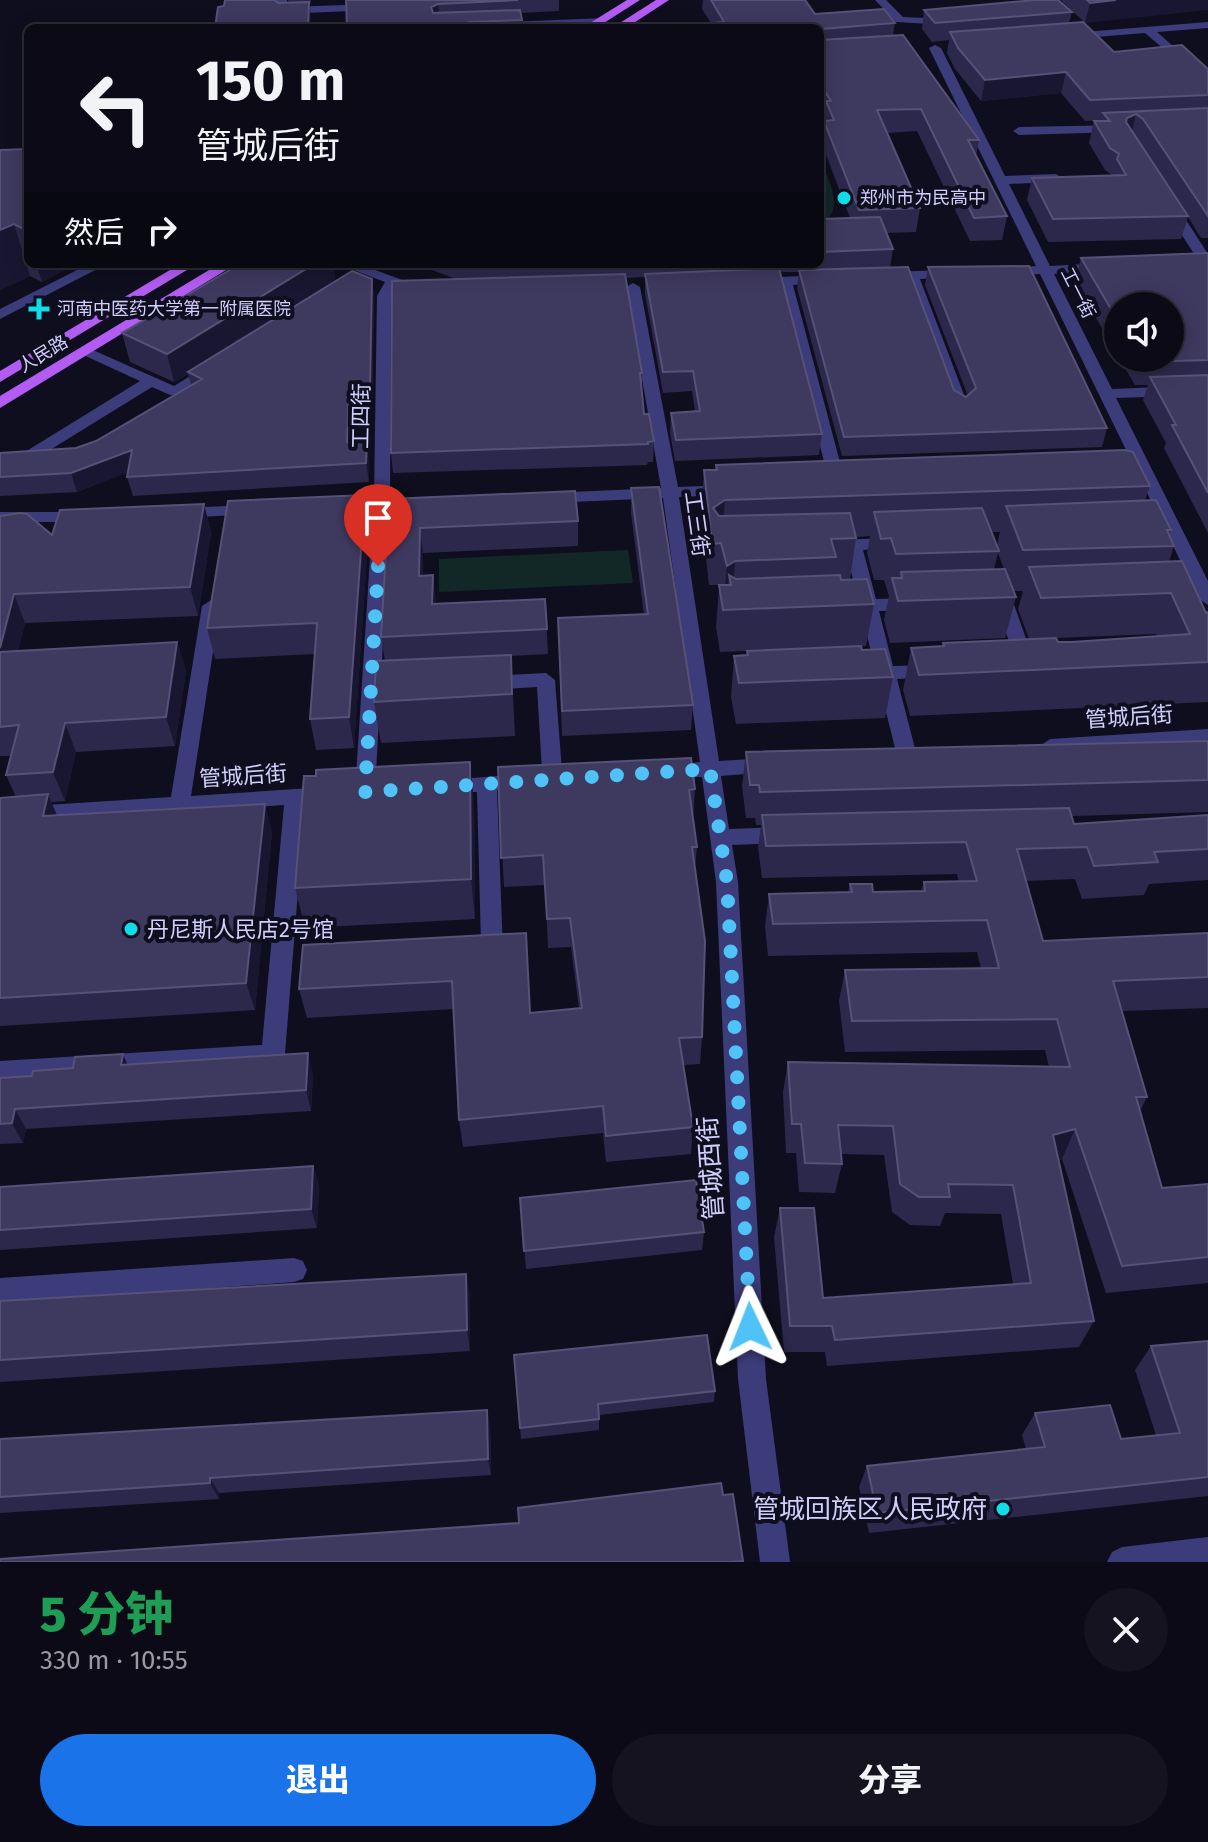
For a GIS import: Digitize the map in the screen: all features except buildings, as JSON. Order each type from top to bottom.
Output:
[{"type":"main road","points":[[594,24],[635,0]]},
{"type":"main road","points":[[625,24],[664,0]]},
{"type":"main road","name":"人民路","points":[[0,377],[183,268]]},
{"type":"main road","name":"人民路","points":[[0,403],[222,268]]},
{"type":"street","points":[[282,0],[282,11],[338,14],[362,4],[394,6]]},
{"type":"street","points":[[880,0],[900,20],[922,23],[967,21]]},
{"type":"street","points":[[520,24],[601,20]]},
{"type":"street","points":[[1057,37],[1208,25]]},
{"type":"street","points":[[1148,30],[1208,83]]},
{"type":"street","name":"工一街","points":[[935,48],[1106,394],[1137,472],[1200,569],[1208,599]]},
{"type":"street","points":[[1019,131],[1128,128]]},
{"type":"street","points":[[1000,180],[1075,178]]},
{"type":"street","points":[[1160,191],[1203,263]]},
{"type":"street","points":[[863,277],[1118,267]]},
{"type":"street","points":[[0,315],[92,268]]},
{"type":"street","points":[[350,268],[359,276],[427,290]]},
{"type":"street","points":[[911,275],[961,408]]},
{"type":"street","points":[[739,283],[848,278]]},
{"type":"street","name":"工四街","points":[[372,792],[379,688],[384,296],[392,281]]},
{"type":"street","points":[[785,281],[838,485]]},
{"type":"street","name":"工三街","points":[[633,287],[670,492],[710,769]]},
{"type":"street","points":[[86,351],[175,392],[226,360]]},
{"type":"street","points":[[12,467],[151,381]]},
{"type":"street","points":[[1106,394],[1208,390]]},
{"type":"street","points":[[534,498],[747,489]]},
{"type":"street","points":[[320,507],[427,503]]},
{"type":"street","points":[[165,514],[225,519],[273,509]]},
{"type":"street","points":[[0,517],[104,516]]},
{"type":"street","points":[[809,546],[910,542]]},
{"type":"street","points":[[853,545],[908,756]]},
{"type":"street","points":[[995,576],[1027,667]]},
{"type":"street","points":[[180,804],[214,588]]},
{"type":"street","points":[[823,607],[928,603]]},
{"type":"street","points":[[855,674],[949,670]]},
{"type":"street","points":[[426,788],[559,775],[546,680],[467,684]]},
{"type":"street","name":"管城后街","points":[[1034,747],[1208,736]]},
{"type":"street","points":[[647,773],[786,764]]},
{"type":"street","name":"管城西街","points":[[710,769],[727,882],[752,1379],[775,1562]]},
{"type":"street","points":[[462,953],[492,952],[487,784]]},
{"type":"street","name":"管城后街","points":[[0,816],[372,792]]},
{"type":"street","points":[[0,1071],[273,1054],[288,964],[295,797]]},
{"type":"street","points":[[720,837],[800,835]]},
{"type":"street","points":[[0,1291],[294,1270]]},
{"type":"street","points":[[1122,1562],[1208,1552]]},
{"type":"green space","points":[[824,167],[834,203],[824,222]]},
{"type":"green space","points":[[628,550],[633,583],[439,592],[439,559]]},
{"type":"place","name":"郑州市为民高中","points":[[844,198]]},
{"type":"place","name":"河南中医药大学第一附属医院","points":[[39,309]]},
{"type":"place","name":"丹尼斯人民店2号馆","points":[[131,929]]},
{"type":"place","name":"管城回族区人民政府","points":[[1003,1509]]},
{"type":"route","points":[[378,566],[365,792],[710,769],[727,882],[750,1327]]}]
